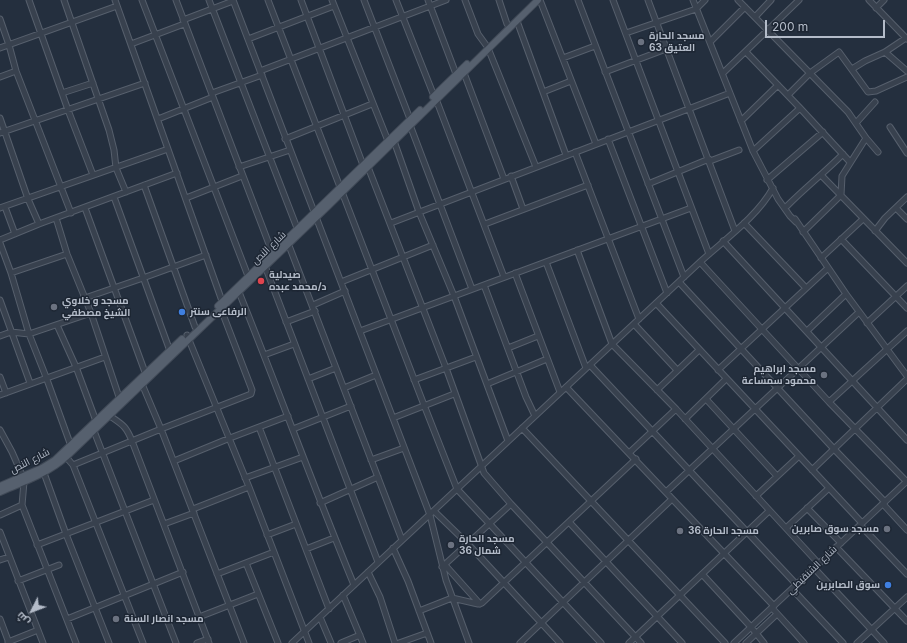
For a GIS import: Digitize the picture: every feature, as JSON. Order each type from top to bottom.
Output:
[{"type":"main road","name":"شارع النص","points":[[435,97],[464,73],[508,24],[532,0]]},
{"type":"main road","name":"شارع النص","points":[[0,492],[51,464],[170,351],[239,292],[315,214],[366,166],[435,97],[456,74],[539,0]]},
{"type":"main road","name":"شارع النص","points":[[0,486],[44,473],[66,457],[110,416],[196,327],[272,252],[297,228],[315,214]]},
{"type":"street","points":[[29,0],[93,175]]},
{"type":"street","points":[[64,0],[99,99],[114,150],[116,168],[126,192]]},
{"type":"street","points":[[115,0],[222,301]]},
{"type":"street","points":[[142,0],[248,276]]},
{"type":"street","points":[[176,0],[272,252]]},
{"type":"street","points":[[209,0],[297,228]]},
{"type":"street","points":[[268,0],[457,489],[601,643]]},
{"type":"street","points":[[301,0],[344,115],[391,223],[446,368],[454,394],[481,466],[487,477],[511,504],[641,643]]},
{"type":"street","points":[[332,0],[372,104],[391,141],[454,296],[508,441]]},
{"type":"street","points":[[364,0],[472,289]]},
{"type":"street","points":[[396,0],[485,224],[504,277]]},
{"type":"street","points":[[428,0],[456,74]]},
{"type":"street","points":[[158,119],[291,59],[446,0]]},
{"type":"street","points":[[465,0],[478,34],[487,47],[536,167]]},
{"type":"street","points":[[499,0],[508,24]]},
{"type":"street","points":[[539,0],[596,144]]},
{"type":"street","points":[[578,0],[660,219],[684,277]]},
{"type":"street","points":[[613,0],[709,254]]},
{"type":"street","points":[[648,0],[735,231]]},
{"type":"street","points":[[693,0],[753,151],[784,209],[796,222]]},
{"type":"street","points":[[626,33],[696,9],[705,0]]},
{"type":"street","points":[[738,0],[848,112],[878,152]]},
{"type":"street","points":[[755,17],[771,0]]},
{"type":"street","points":[[722,74],[799,0]]},
{"type":"street","points":[[852,69],[865,60],[885,52],[906,38],[869,0]]},
{"type":"street","points":[[876,8],[884,0]]},
{"type":"street","points":[[131,44],[233,1],[404,448],[432,513],[452,598],[469,643]]},
{"type":"street","points":[[0,48],[117,6]]},
{"type":"street","points":[[248,39],[334,6]]},
{"type":"street","points":[[710,42],[745,7]]},
{"type":"street","points":[[0,19],[16,71],[71,213]]},
{"type":"street","points":[[517,20],[566,155]]},
{"type":"street","points":[[563,58],[595,46]]},
{"type":"street","points":[[605,72],[666,49]]},
{"type":"street","points":[[746,52],[850,162]]},
{"type":"street","points":[[788,95],[810,73],[839,52],[868,92],[876,91],[907,76]]},
{"type":"street","points":[[885,52],[907,71]]},
{"type":"street","points":[[0,77],[16,71]]},
{"type":"street","points":[[464,73],[504,179]]},
{"type":"street","points":[[543,92],[572,81]]},
{"type":"street","points":[[62,93],[93,82]]},
{"type":"street","points":[[2,132],[145,83]]},
{"type":"street","points":[[741,121],[778,85]]},
{"type":"street","points":[[391,223],[730,92]]},
{"type":"street","points":[[856,123],[875,102]]},
{"type":"street","points":[[286,138],[372,104]]},
{"type":"street","points":[[753,151],[800,108]]},
{"type":"street","points":[[0,118],[2,132],[39,224]]},
{"type":"street","points":[[890,127],[907,152]]},
{"type":"street","points":[[768,180],[823,132]]},
{"type":"street","points":[[608,138],[667,293]]},
{"type":"street","points":[[803,232],[841,195],[841,179],[866,138]]},
{"type":"street","points":[[16,234],[3,208],[60,186],[168,149]]},
{"type":"street","points":[[239,167],[290,150]]},
{"type":"street","points":[[648,184],[678,171],[739,150]]},
{"type":"street","points":[[575,152],[639,319]]},
{"type":"street","points":[[787,206],[803,190],[821,176],[842,154]]},
{"type":"street","points":[[0,240],[177,173]]},
{"type":"street","points":[[186,198],[242,176]]},
{"type":"street","points":[[511,176],[523,209]]},
{"type":"street","points":[[821,176],[907,263]]},
{"type":"street","points":[[144,185],[196,327]]},
{"type":"street","points":[[485,224],[588,185]]},
{"type":"street","points":[[773,189],[787,206],[796,222],[846,294],[907,376],[877,408],[812,470]]},
{"type":"street","points":[[292,643],[560,392],[744,223],[762,204],[773,189]]},
{"type":"street","points":[[114,197],[170,351]]},
{"type":"street","points":[[875,231],[885,218],[907,197]]},
{"type":"street","points":[[85,208],[146,375]]},
{"type":"street","points":[[360,331],[692,208]]},
{"type":"street","points":[[896,208],[907,219]]},
{"type":"street","points":[[56,218],[67,254],[91,313],[120,400]]},
{"type":"street","points":[[821,258],[863,218]]},
{"type":"street","points":[[744,223],[806,288]]},
{"type":"street","points":[[841,239],[907,308]]},
{"type":"street","points":[[723,241],[907,440]]},
{"type":"street","points":[[0,243],[11,273],[29,334],[70,446]]},
{"type":"street","points":[[288,243],[402,540]]},
{"type":"street","points":[[341,282],[433,245]]},
{"type":"street","points":[[576,250],[612,344],[685,418],[819,564]]},
{"type":"street","points":[[11,273],[67,254]]},
{"type":"street","points":[[85,298],[206,255]]},
{"type":"street","points":[[546,262],[588,367],[653,431],[797,585]]},
{"type":"street","points":[[700,262],[854,429],[906,483]]},
{"type":"street","points":[[265,266],[378,562]]},
{"type":"street","points":[[718,370],[828,268]]},
{"type":"street","points":[[514,273],[560,392]]},
{"type":"street","points":[[679,282],[884,503],[907,530]]},
{"type":"street","points":[[484,285],[535,416]]},
{"type":"street","points":[[867,323],[907,286]]},
{"type":"street","points":[[286,322],[345,291]]},
{"type":"street","points":[[239,292],[334,538],[354,585]]},
{"type":"street","points":[[806,331],[846,294]]},
{"type":"street","points":[[0,303],[30,383]]},
{"type":"street","points":[[656,303],[829,488],[907,574]]},
{"type":"street","points":[[73,465],[216,407],[250,396],[253,392],[220,309]]},
{"type":"street","points":[[666,492],[756,410],[859,312]]},
{"type":"street","points":[[0,336],[11,332],[29,334],[91,313]]},
{"type":"street","points":[[634,324],[677,370]]},
{"type":"street","points":[[57,325],[76,367],[96,422]]},
{"type":"street","points":[[829,402],[907,331]]},
{"type":"street","points":[[508,348],[538,336]]},
{"type":"street","points":[[188,337],[246,478],[309,643]]},
{"type":"street","points":[[264,355],[294,344]]},
{"type":"street","points":[[657,390],[699,350]]},
{"type":"street","points":[[0,395],[46,377],[105,357]]},
{"type":"street","points":[[414,380],[476,357]]},
{"type":"street","points":[[487,384],[548,359]]},
{"type":"street","points":[[308,379],[336,368]]},
{"type":"street","points":[[344,388],[376,375]]},
{"type":"street","points":[[0,377],[6,392]]},
{"type":"street","points":[[685,418],[726,379]]},
{"type":"street","points":[[142,384],[174,461],[244,643]]},
{"type":"street","points":[[566,387],[724,553],[804,643]]},
{"type":"street","points":[[393,418],[454,394]]},
{"type":"street","points":[[706,399],[777,476]]},
{"type":"street","points":[[293,429],[351,406]]},
{"type":"street","points":[[630,453],[676,409]]},
{"type":"street","points":[[110,416],[127,429],[164,524],[208,641],[197,643]]},
{"type":"street","points":[[174,461],[288,416]]},
{"type":"street","points":[[259,427],[329,609]]},
{"type":"street","points":[[522,428],[725,643]]},
{"type":"street","points":[[0,430],[12,452],[23,479],[22,505],[76,643]]},
{"type":"street","points":[[94,431],[176,643]]},
{"type":"street","points":[[371,460],[404,448]]},
{"type":"street","points":[[756,496],[799,456]]},
{"type":"street","points":[[66,457],[73,465],[143,643]]},
{"type":"street","points":[[246,478],[303,457]]},
{"type":"street","points":[[480,604],[504,584],[636,459]]},
{"type":"street","points":[[44,473],[66,534],[109,643]]},
{"type":"street","points":[[320,502],[378,477]]},
{"type":"street","name":"شارع الشنقيطي","points":[[734,643],[906,483]]},
{"type":"street","points":[[164,524],[249,487]]},
{"type":"street","points":[[786,528],[829,488]]},
{"type":"street","points":[[520,643],[672,498]]},
{"type":"street","points":[[37,545],[154,500]]},
{"type":"street","points":[[444,566],[511,504]]},
{"type":"street","points":[[0,515],[22,505]]},
{"type":"street","points":[[807,508],[840,543]]},
{"type":"street","points":[[629,643],[769,511]]},
{"type":"street","points":[[432,513],[468,544],[560,643]]},
{"type":"street","points":[[569,522],[682,643]]},
{"type":"street","points":[[267,535],[296,524]]},
{"type":"street","points":[[0,532],[43,643]]},
{"type":"street","points":[[306,549],[334,538]]},
{"type":"street","points":[[836,547],[907,621]]},
{"type":"street","points":[[393,548],[408,581],[431,643]]},
{"type":"street","points":[[217,574],[274,552]]},
{"type":"street","points":[[0,560],[9,557]]},
{"type":"street","points":[[246,563],[278,643]]},
{"type":"street","points":[[18,581],[59,565]]},
{"type":"street","points":[[444,566],[480,604]]},
{"type":"street","points":[[814,568],[884,643]]},
{"type":"street","points":[[66,619],[182,572]]},
{"type":"street","points":[[368,572],[380,597],[395,643]]},
{"type":"street","points":[[702,574],[764,643]]},
{"type":"street","points":[[792,589],[843,643]]},
{"type":"street","points":[[199,617],[258,594]]},
{"type":"street","points":[[344,595],[363,643]]},
{"type":"street","points":[[857,643],[907,597]]},
{"type":"street","points":[[419,611],[452,598],[480,604]]},
{"type":"street","points":[[746,643],[778,614]]},
{"type":"street","points":[[320,617],[331,643]]},
{"type":"street","points":[[0,620],[9,642],[38,630]]},
{"type":"street","points":[[399,643],[427,633]]},
{"type":"street","points":[[341,643],[360,635]]},
{"type":"place","name":"مسجد الحارة 63 العتيق","points":[[641,42]]},
{"type":"place","name":"صيدلية د/محمد عبده","points":[[261,281]]},
{"type":"place","name":"مسجد و خلاوي الشيخ مصطفي","points":[[54,307]]},
{"type":"place","name":"الرفاعى سنتر","points":[[182,312]]},
{"type":"place","name":"مسجد ابراهيم محمود سمساعة","points":[[824,375]]},
{"type":"place","name":"مسجد سوق صابرين","points":[[887,529]]},
{"type":"place","name":"مسجد الحارة 36","points":[[680,531]]},
{"type":"place","name":"مسجد الحارة 36 شمال","points":[[451,545]]},
{"type":"place","name":"سوق الصابرين","points":[[888,585]]},
{"type":"place","name":"مسجد انصار السنة","points":[[116,619]]}]
